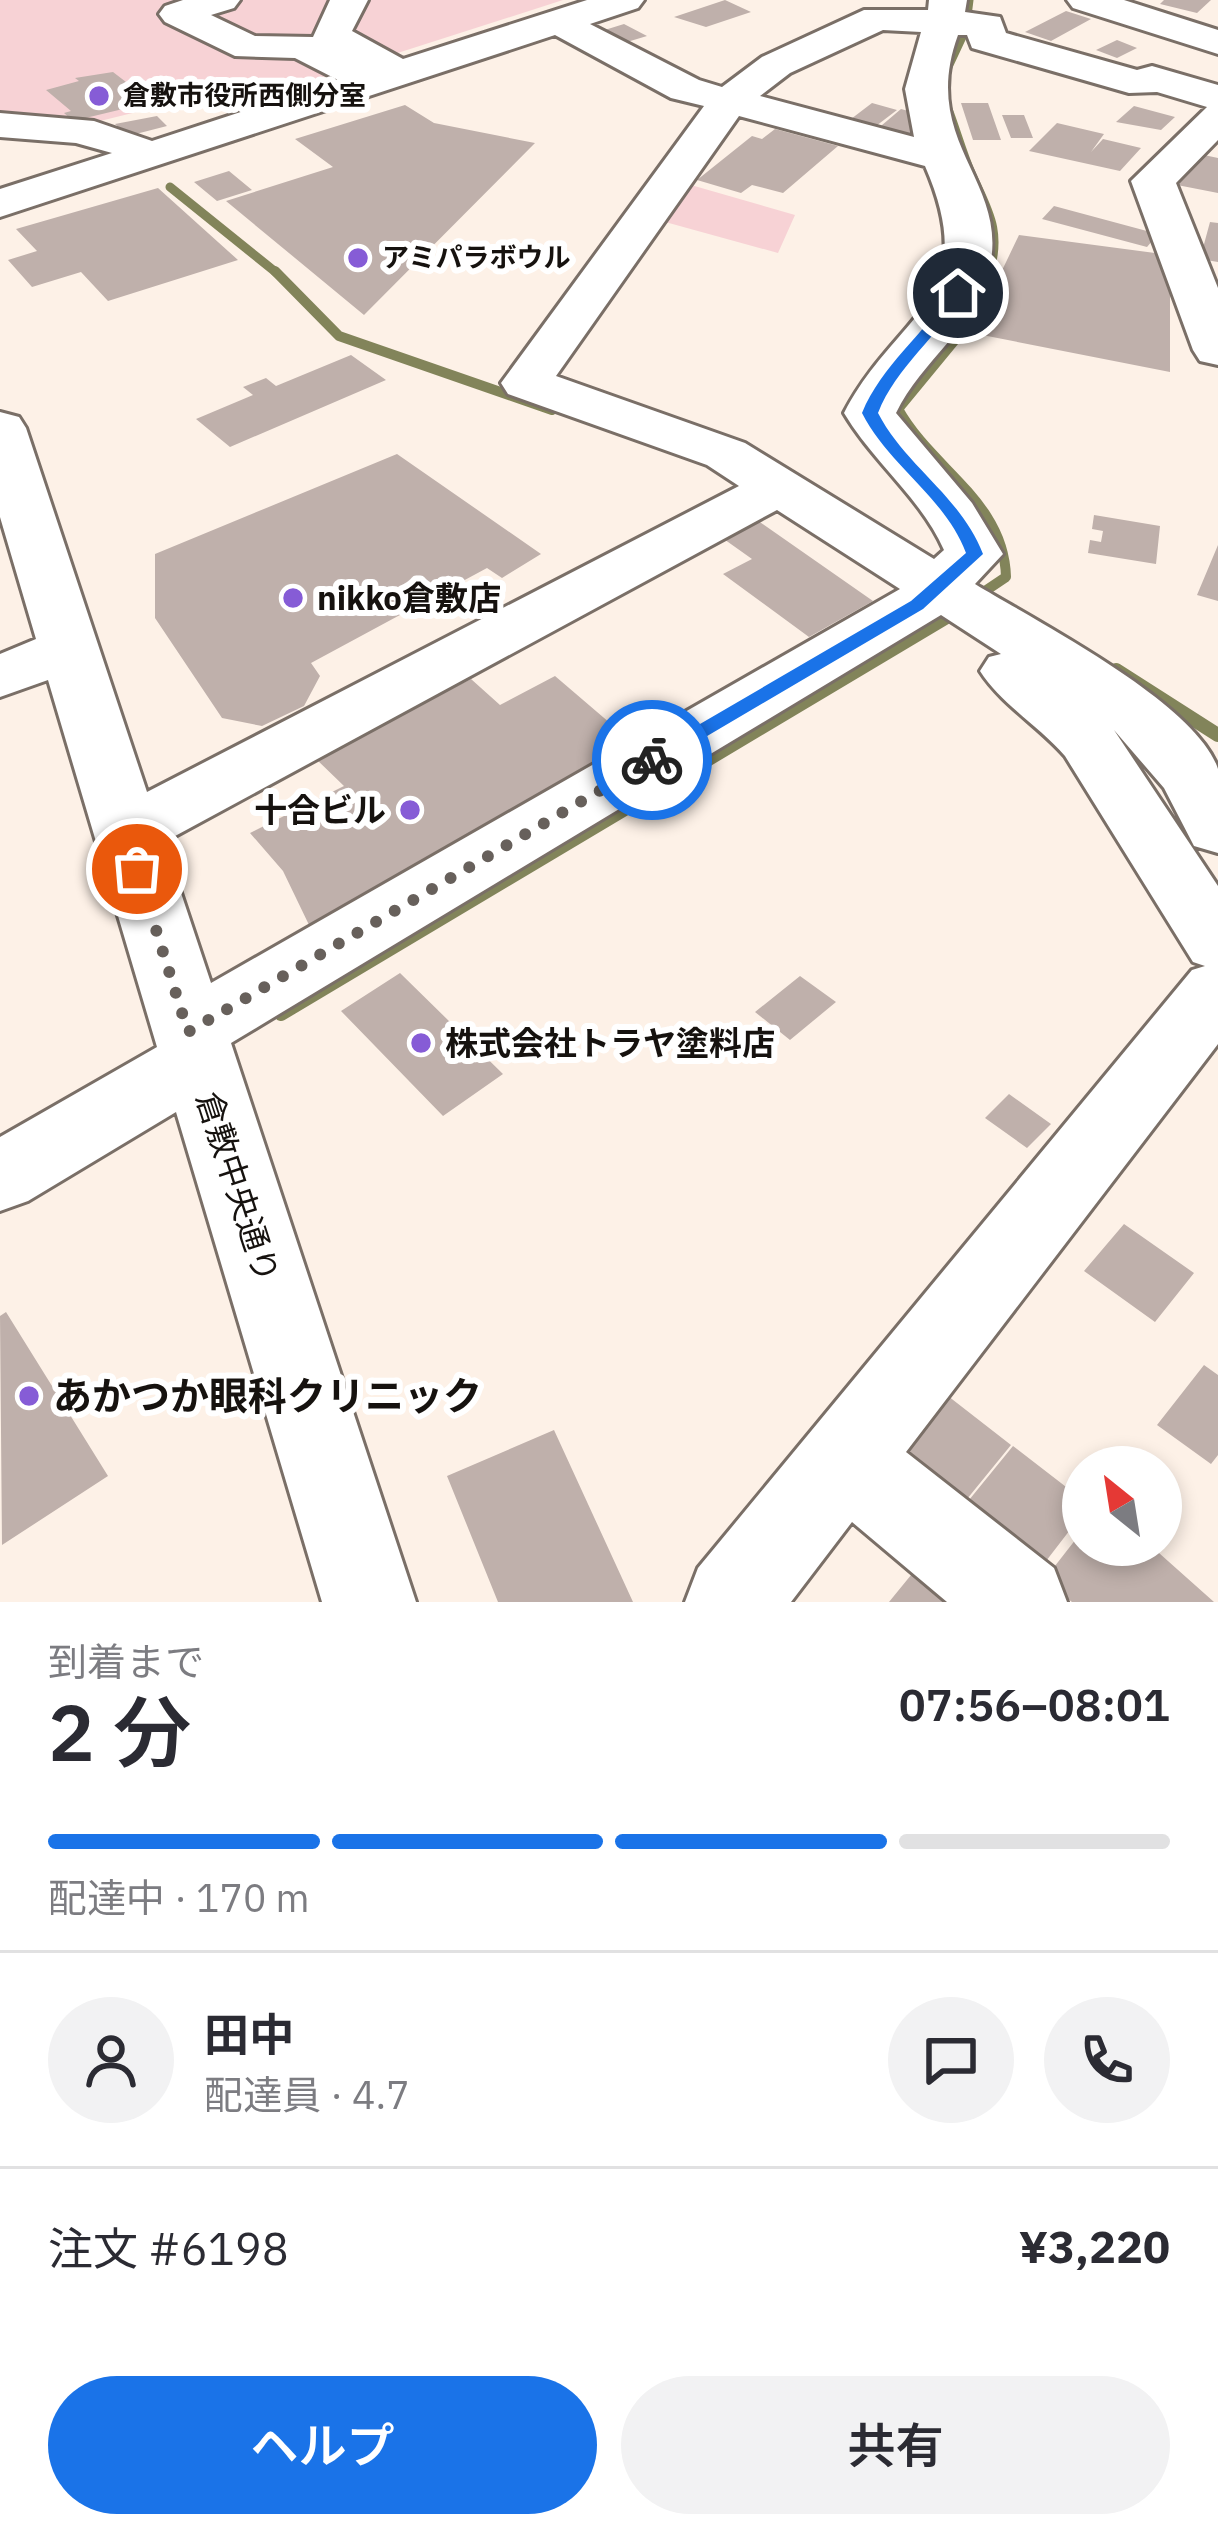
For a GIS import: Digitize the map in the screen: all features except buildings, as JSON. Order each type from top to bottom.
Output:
[{"type":"street","points":[[172,7],[221,0]]},
{"type":"street","points":[[349,0],[331,35],[389,77]]},
{"type":"street","points":[[0,204],[626,0]]},
{"type":"street","points":[[1086,0],[1218,42]]},
{"type":"street","points":[[172,7],[249,48],[302,46],[389,77]]},
{"type":"street","points":[[1218,98],[1152,78],[1143,84],[986,40],[960,16],[878,18],[776,65],[729,101],[526,383],[726,454],[761,496],[970,624],[1156,730],[1198,788],[1218,829]]},
{"type":"street","points":[[960,16],[927,70],[925,93],[942,157],[960,192],[973,236],[958,293],[942,319],[880,389],[870,413],[880,433],[962,522],[974,554],[970,624],[1088,741],[1218,943]]},
{"type":"street","points":[[558,22],[685,89],[942,157]]},
{"type":"street","points":[[1218,117],[1153,182],[1218,350]]},
{"type":"street","points":[[0,125],[90,130],[123,140],[148,156]]},
{"type":"street","name":"倉敷中央通り","points":[[0,428],[369,1602]]},
{"type":"street","points":[[126,832],[761,496]]},
{"type":"street","points":[[0,1177],[193,1047],[970,624]]},
{"type":"street","points":[[0,677],[68,649]]},
{"type":"street","points":[[732,1602],[1218,990]]},
{"type":"street","points":[[846,1460],[1020,1602]]},
{"type":"shaded area","points":[[0,0],[563,0],[220,110],[177,102],[92,123],[0,119]]},
{"type":"shaded area","points":[[684,183],[795,215],[778,253],[658,220]]},
{"type":"waterway","points":[[967,16],[969,0]]},
{"type":"waterway","points":[[946,71],[967,26]]},
{"type":"waterway","points":[[948,109],[991,221],[994,245],[990,272]]},
{"type":"waterway","points":[[170,187],[278,274]]},
{"type":"waterway","points":[[945,618],[1006,577],[1002,550],[980,507],[898,409],[954,341],[990,272]]},
{"type":"waterway","points":[[278,274],[339,336],[552,410]]},
{"type":"waterway","points":[[945,618],[950,615]]},
{"type":"waterway","points":[[281,1014],[945,618]]},
{"type":"waterway","points":[[1116,670],[1218,735]]},
{"type":"way so far","points":[[137,869],[188,1032],[652,760]]},
{"type":"place","name":"倉敷市役所西側分室","points":[[99,96]]},
{"type":"place","name":"アミパラボウル","points":[[358,258]]},
{"type":"place","name":"nikko倉敷店","points":[[293,598]]},
{"type":"place","name":"十合ビル","points":[[410,810]]},
{"type":"place","name":"株式会社トラヤ塗料店","points":[[421,1043]]},
{"type":"place","name":"あかつか眼科クリニック","points":[[29,1396]]},
{"type":"route","points":[[652,760],[917,605],[974,554],[962,522],[880,433],[870,413],[880,389],[942,319],[958,293]]}]
